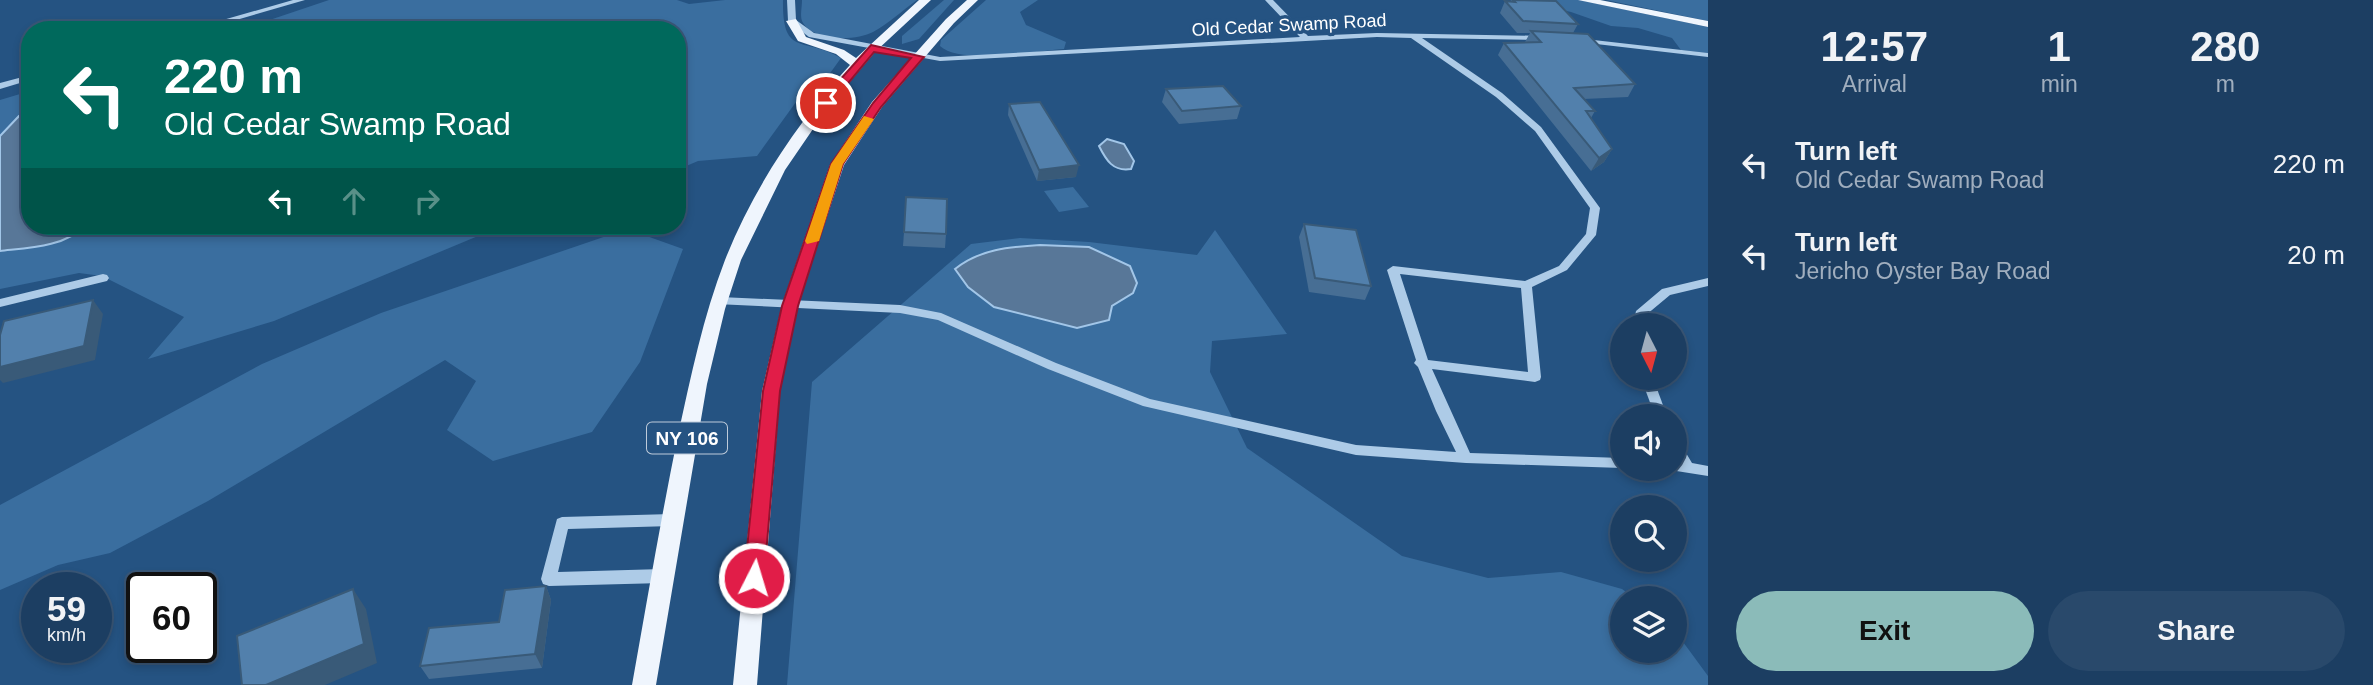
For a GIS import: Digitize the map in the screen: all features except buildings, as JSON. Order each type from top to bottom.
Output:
[{"type":"main road","name":"NY 106","points":[[644,685],[700,369],[743,237],[796,141],[857,64],[926,0]]},
{"type":"main road","points":[[745,685],[771,391],[790,306],[837,164],[877,105],[974,0]]},
{"type":"main road","points":[[1583,0],[1708,25]]},
{"type":"main road","points":[[792,20],[802,39],[827,47],[857,64]]},
{"type":"street","points":[[225,21],[301,0]]},
{"type":"street","points":[[791,0],[792,20]]},
{"type":"street","name":"Old Cedar Swamp Road","points":[[792,20],[812,35],[871,49],[919,57],[963,59],[1413,35],[1551,38]]},
{"type":"street","points":[[1413,35],[1499,94],[1538,129],[1595,208],[1591,235],[1563,268],[1526,285],[1393,270],[1420,363],[1438,407],[1466,458]]},
{"type":"street","points":[[1563,39],[1708,55]]},
{"type":"street","points":[[0,86],[21,80]]},
{"type":"street","points":[[0,303],[103,278]]},
{"type":"street","points":[[1641,313],[1666,292],[1708,282]]},
{"type":"street","points":[[1420,363],[1535,377],[1526,285]]},
{"type":"street","points":[[720,301],[900,309],[941,317],[1052,366],[1148,403],[1356,450],[1466,458],[1610,463]]},
{"type":"street","points":[[1687,467],[1708,471]]},
{"type":"street","points":[[663,576],[549,579],[562,523],[672,520]]},
{"type":"lane","points":[[1269,0],[1306,39]]},
{"type":"shaded area","points":[[329,0],[677,0],[689,4],[725,0],[783,0],[786,30],[791,38],[841,58],[823,83],[796,102],[757,156],[698,161],[686,166],[686,21],[267,21]]},
{"type":"shaded area","points":[[802,0],[917,0],[873,32],[856,37],[835,38],[807,28],[801,19]]},
{"type":"shaded area","points":[[944,0],[954,0],[919,39],[902,44],[902,36]]},
{"type":"shaded area","points":[[986,0],[1038,0],[1020,12],[1026,25],[1066,42],[1064,49],[981,56],[950,52],[940,46],[941,40]]},
{"type":"shaded area","points":[[1518,0],[1579,0],[1708,27],[1708,53],[1681,50],[1672,38],[1638,28],[1611,26],[1571,12]]},
{"type":"shaded area","points":[[1606,0],[1708,0],[1708,21]]},
{"type":"shaded area","points":[[21,94],[21,116],[0,136],[0,100]]},
{"type":"shaded area","points":[[19,116],[21,235],[72,235],[56,242],[0,251],[0,136]]},
{"type":"shaded area","points":[[1107,139],[1124,144],[1134,161],[1131,169],[1119,169],[1107,160],[1099,146]]},
{"type":"shaded area","points":[[1073,187],[1089,207],[1059,212],[1044,191]]},
{"type":"shaded area","points":[[1215,230],[1287,334],[1212,341],[1210,372],[1247,448],[1402,556],[1488,578],[1561,572],[1611,586],[1610,663],[1687,663],[1687,647],[1708,676],[1708,685],[787,685],[812,382],[971,244],[1020,238],[1089,242],[1197,255]],"holes":[[[1040,245],[1089,247],[1133,293],[1077,328],[994,307],[956,270],[984,253],[1006,248]]]},
{"type":"shaded area","points":[[72,235],[480,235],[274,321],[148,359],[184,317],[102,276],[79,273],[0,289],[0,251],[33,247]]},
{"type":"shaded area","points":[[609,235],[644,235],[683,249],[640,362],[592,432],[493,461],[447,430],[476,381],[445,360],[208,501],[110,553],[58,565],[42,572],[21,572],[21,581],[0,590],[0,505],[262,364],[381,313]]},
{"type":"shaded area","points":[[1040,245],[1089,247],[1130,266],[1137,283],[1133,293],[1112,306],[1109,320],[1077,328],[994,307],[968,287],[955,269],[985,253]]},
{"type":"slow traffic","points":[[812,241],[837,164],[868,119]]},
{"type":"route","points":[[754,578],[771,391],[790,306],[837,164],[877,105],[919,57],[871,49],[826,103]]}]
